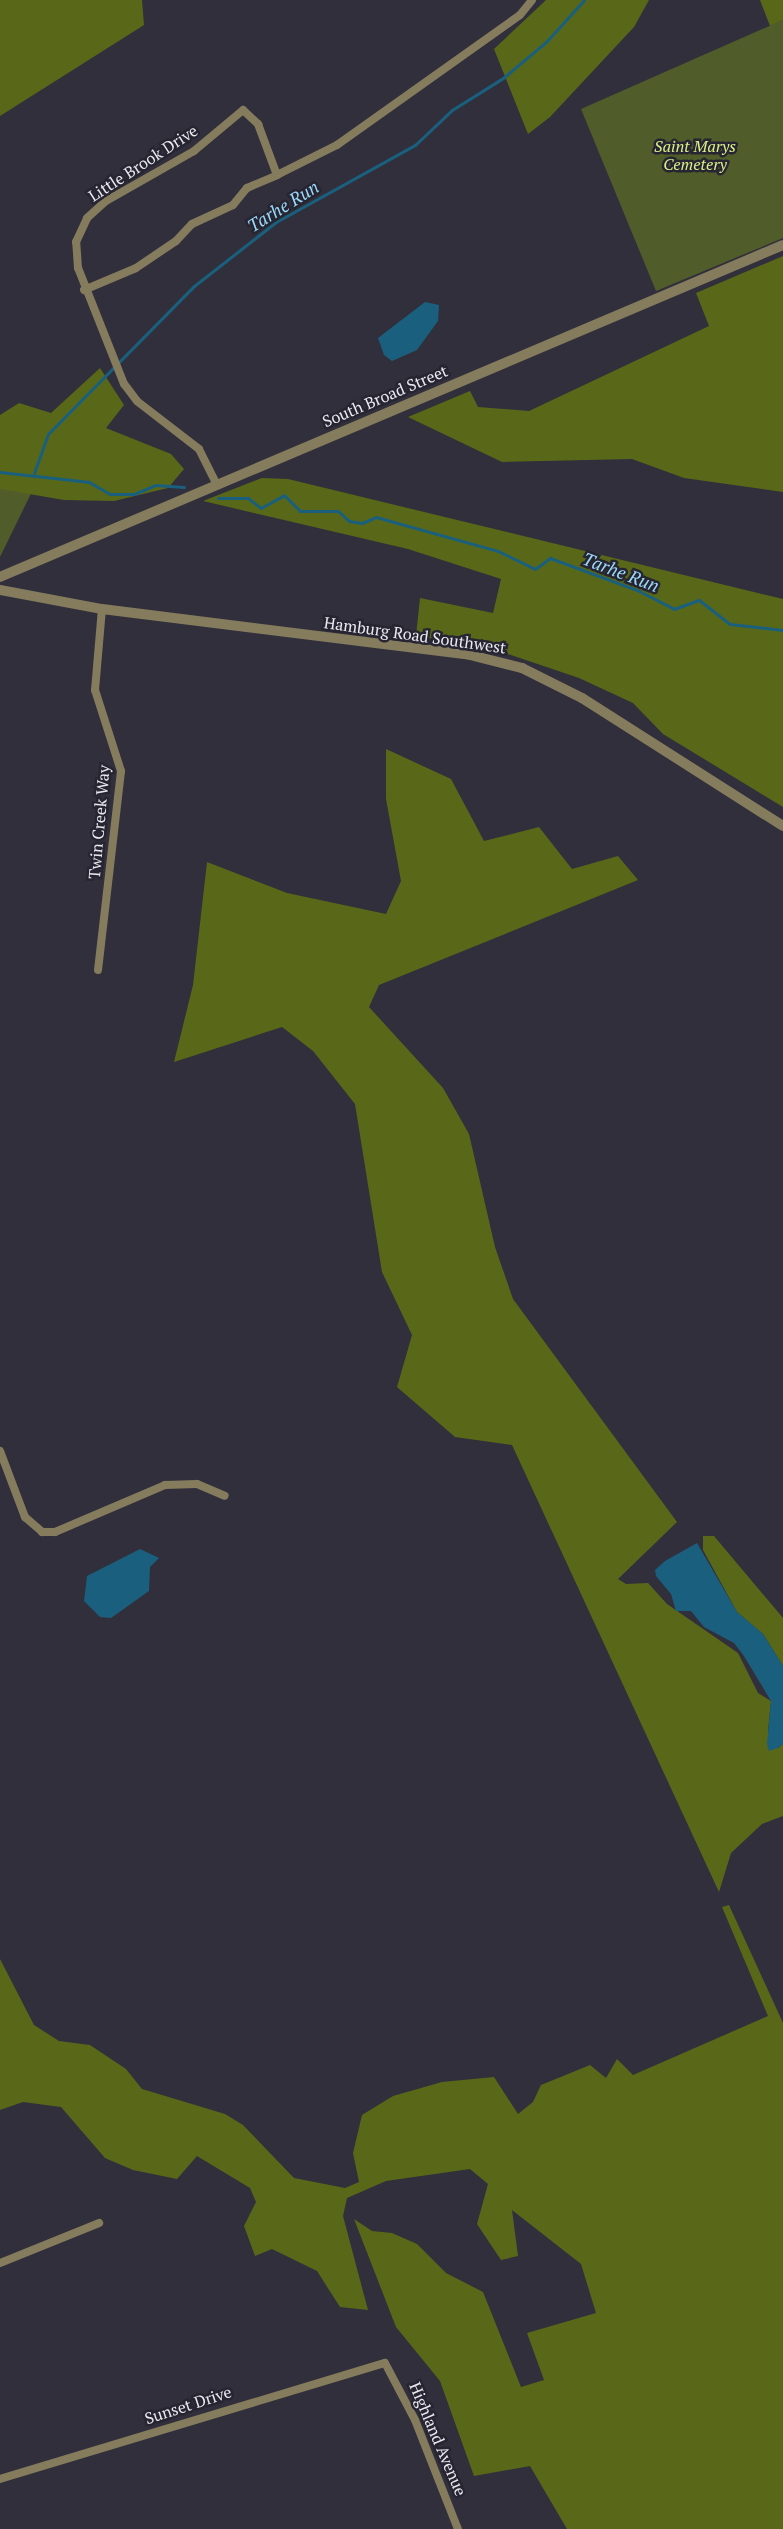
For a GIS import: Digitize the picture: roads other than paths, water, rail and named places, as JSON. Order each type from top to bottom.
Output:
[{"type":"street","points":[[84,290],[136,268],[176,241],[192,224],[233,205],[247,188],[337,145],[520,15],[532,0]]},
{"type":"street","name":"Little Brook Drive","points":[[217,485],[199,449],[130,394],[84,290],[76,255],[87,218],[106,201],[194,151],[243,110],[258,124],[277,175]]},
{"type":"street","name":"South Broad Street","points":[[0,577],[783,244]]},
{"type":"street","name":"Hamburg Road Southwest","points":[[0,590],[102,609],[470,655],[522,668],[582,698],[783,826]]},
{"type":"street","name":"Twin Creek Way","points":[[98,970],[121,771],[95,690],[102,609]]},
{"type":"street","points":[[0,1451],[25,1517],[42,1532],[56,1532],[165,1485],[197,1484],[225,1496]]},
{"type":"street","points":[[0,2263],[99,2223]]},
{"type":"street","name":"Sunset Drive","points":[[0,2479],[385,2363]]},
{"type":"street","name":"Highland Avenue","points":[[385,2363],[415,2420],[458,2529]]},
{"type":"water","points":[[425,302],[439,305],[438,321],[417,350],[392,361],[384,355],[378,338]]},
{"type":"water","points":[[697,1543],[737,1612],[763,1634],[783,1666],[783,1744],[778,1748],[769,1751],[767,1744],[771,1701],[744,1656],[734,1643],[704,1627],[691,1611],[676,1611],[671,1594],[656,1576],[655,1570],[665,1561]]},
{"type":"water","points":[[140,1549],[159,1558],[150,1567],[149,1591],[111,1618],[100,1617],[84,1601],[87,1576]]},
{"type":"waterway","name":"Tarhe Run","points":[[34,473],[48,434],[194,286],[276,222],[415,145],[452,110],[503,78],[547,41],[584,0]]},
{"type":"waterway","name":"Tarhe Run","points":[[0,472],[89,482],[110,494],[134,494],[155,485],[184,487]]},
{"type":"waterway","name":"Tarhe Run","points":[[218,498],[248,498],[261,508],[284,495],[300,511],[338,511],[349,521],[362,523],[376,517],[498,551],[535,569],[550,558],[639,591],[674,609],[699,600],[730,624],[783,630]]},
{"type":"park label","name":"Saint Marys Cemetery","points":[[695,155]]}]
